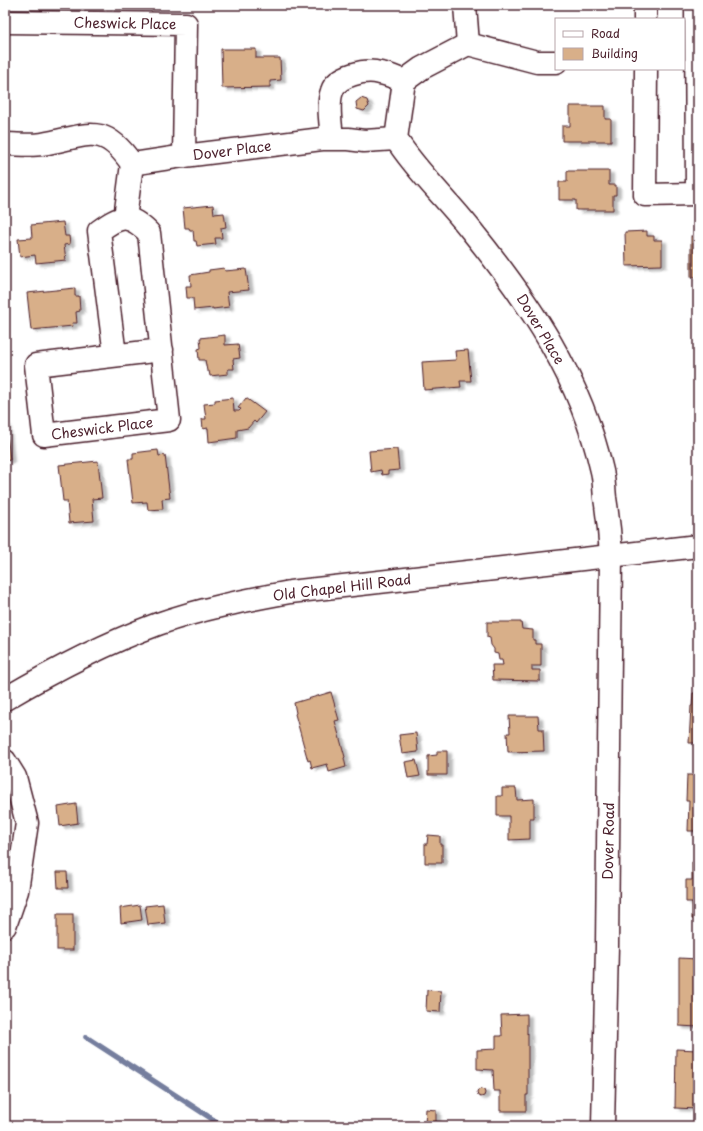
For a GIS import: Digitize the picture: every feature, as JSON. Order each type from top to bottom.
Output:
[{"type":"street","points":[[465,5],[468,44]]},
{"type":"street","points":[[645,5],[645,18]]},
{"type":"street","points":[[646,70],[645,195],[697,194],[690,51],[696,5]]},
{"type":"street","name":"Cheswick Place","points":[[5,22],[186,24],[184,156]]},
{"type":"street","points":[[396,138],[404,81],[422,68],[468,44],[537,62],[555,62]]},
{"type":"street","points":[[332,138],[330,108],[332,91],[339,80],[352,74],[379,72],[404,81]]},
{"type":"street","points":[[5,144],[41,144],[84,135],[98,135],[111,140],[127,156],[132,164],[125,218],[113,221],[99,231],[115,355]]},
{"type":"street","name":"Dover Place","points":[[132,164],[184,156],[332,138],[364,141],[396,138],[408,157],[456,211],[494,258],[550,340],[586,415],[602,472],[610,532],[611,555]]},
{"type":"street","name":"Cheswick Place","points":[[125,218],[139,223],[149,233],[162,350],[169,420],[44,435],[36,365],[162,350]]},
{"type":"street","name":"Old Chapel Hill Road","points":[[5,698],[63,665],[120,639],[159,624],[235,602],[290,592],[698,546]]},
{"type":"street","name":"Dover Road","points":[[603,1126],[607,946],[611,555]]},
{"type":"street","points":[[5,762],[15,776],[27,823],[17,891],[5,926]]},
{"type":"building","points":[[221,49],[256,49],[256,58],[280,58],[281,80],[270,81],[270,87],[222,88]]},
{"type":"building","points":[[361,98],[367,100],[369,106],[364,111],[357,109],[356,102]]},
{"type":"building","points":[[570,106],[605,106],[605,119],[611,119],[611,141],[562,141],[562,126],[570,126]]},
{"type":"building","points":[[567,171],[609,171],[609,185],[616,185],[616,195],[613,195],[613,210],[576,210],[576,200],[559,200],[559,182],[567,182]]},
{"type":"building","points":[[213,205],[214,214],[224,213],[226,227],[221,228],[222,238],[215,238],[216,244],[197,246],[196,241],[194,241],[193,230],[185,228],[183,208]]},
{"type":"building","points":[[63,222],[65,236],[69,236],[70,244],[64,245],[66,260],[36,263],[35,255],[20,257],[18,239],[32,238],[31,225]]},
{"type":"building","points":[[647,231],[647,236],[654,236],[654,240],[662,240],[662,265],[626,266],[625,232]]},
{"type":"building","points":[[691,236],[698,236],[698,277],[691,277]]},
{"type":"building","points":[[224,268],[225,271],[246,269],[249,290],[227,292],[229,307],[194,310],[193,298],[187,298],[186,286],[191,286],[190,275]]},
{"type":"building","points":[[75,288],[75,296],[79,296],[80,311],[76,312],[77,323],[72,323],[73,326],[31,330],[27,293]]},
{"type":"building","points":[[225,335],[225,345],[238,344],[240,358],[233,359],[234,369],[228,369],[228,374],[210,376],[209,371],[207,371],[205,360],[199,360],[198,349],[201,348],[200,338]]},
{"type":"building","points":[[468,350],[471,381],[460,381],[461,387],[424,390],[422,362],[456,360],[455,351]]},
{"type":"building","points":[[233,398],[234,411],[239,411],[241,409],[238,408],[246,398],[265,412],[256,423],[254,421],[248,428],[237,430],[237,438],[209,442],[208,428],[203,429],[202,419],[206,419],[204,404],[215,403],[215,400]]},
{"type":"building","points":[[5,423],[10,460],[5,461]]},
{"type":"building","points":[[397,449],[399,470],[388,471],[388,474],[382,475],[381,470],[371,472],[369,451]]},
{"type":"building","points":[[158,450],[159,456],[165,455],[170,498],[162,499],[163,509],[148,510],[147,502],[133,503],[128,459],[133,459],[133,453]]},
{"type":"building","points":[[98,461],[102,498],[92,499],[94,521],[69,523],[67,501],[63,501],[59,465]]},
{"type":"building","points":[[487,622],[521,622],[522,629],[533,630],[533,640],[535,640],[535,644],[541,644],[541,666],[532,666],[532,670],[540,670],[540,681],[493,680],[492,665],[503,665],[502,660],[499,660],[498,654],[494,653],[490,638],[487,637]]},
{"type":"building","points":[[331,692],[339,720],[335,721],[345,757],[346,767],[329,772],[327,764],[312,768],[310,760],[308,761],[295,714],[294,703]]},
{"type":"building","points":[[693,693],[698,693],[698,743],[689,743]]},
{"type":"building","points":[[509,716],[538,716],[539,729],[543,729],[544,751],[508,752],[507,733],[510,733]]},
{"type":"building","points":[[416,733],[418,752],[402,754],[399,735]]},
{"type":"building","points":[[437,751],[447,751],[447,775],[428,775],[428,756],[437,755]]},
{"type":"building","points":[[416,760],[420,776],[408,778],[405,762]]},
{"type":"building","points":[[687,775],[698,775],[698,831],[688,831],[689,801],[686,801]]},
{"type":"building","points":[[502,788],[516,788],[517,800],[534,799],[534,818],[530,818],[530,839],[509,840],[509,816],[497,816],[497,796],[502,796]]},
{"type":"building","points":[[76,804],[78,823],[60,826],[58,807]]},
{"type":"building","points":[[428,835],[440,836],[440,845],[442,845],[442,863],[425,863],[425,844],[427,844]]},
{"type":"building","points":[[692,862],[698,862],[698,919],[692,919],[692,902],[686,902],[686,880],[692,880]]},
{"type":"building","points":[[57,872],[67,872],[68,888],[58,888]]},
{"type":"building","points":[[163,904],[165,923],[148,925],[145,906]]},
{"type":"building","points":[[140,905],[142,920],[121,923],[120,908]]},
{"type":"building","points":[[57,914],[73,914],[73,950],[57,950]]},
{"type":"building","points":[[679,958],[698,959],[698,1027],[679,1026]]},
{"type":"building","points":[[427,990],[441,991],[440,1012],[426,1011]]},
{"type":"building","points":[[527,1014],[528,1095],[526,1095],[526,1111],[500,1111],[500,1091],[494,1091],[493,1070],[477,1069],[477,1050],[496,1049],[496,1036],[502,1036],[501,1015]]},
{"type":"building","points":[[676,1049],[698,1050],[698,1109],[675,1108]]},
{"type":"building","points":[[481,1089],[484,1090],[484,1096],[481,1097],[478,1096],[477,1093],[478,1090]]},
{"type":"building","points":[[426,1109],[436,1110],[436,1124],[425,1124]]},
{"type":"waterway","points":[[86,1037],[223,1126]]}]
